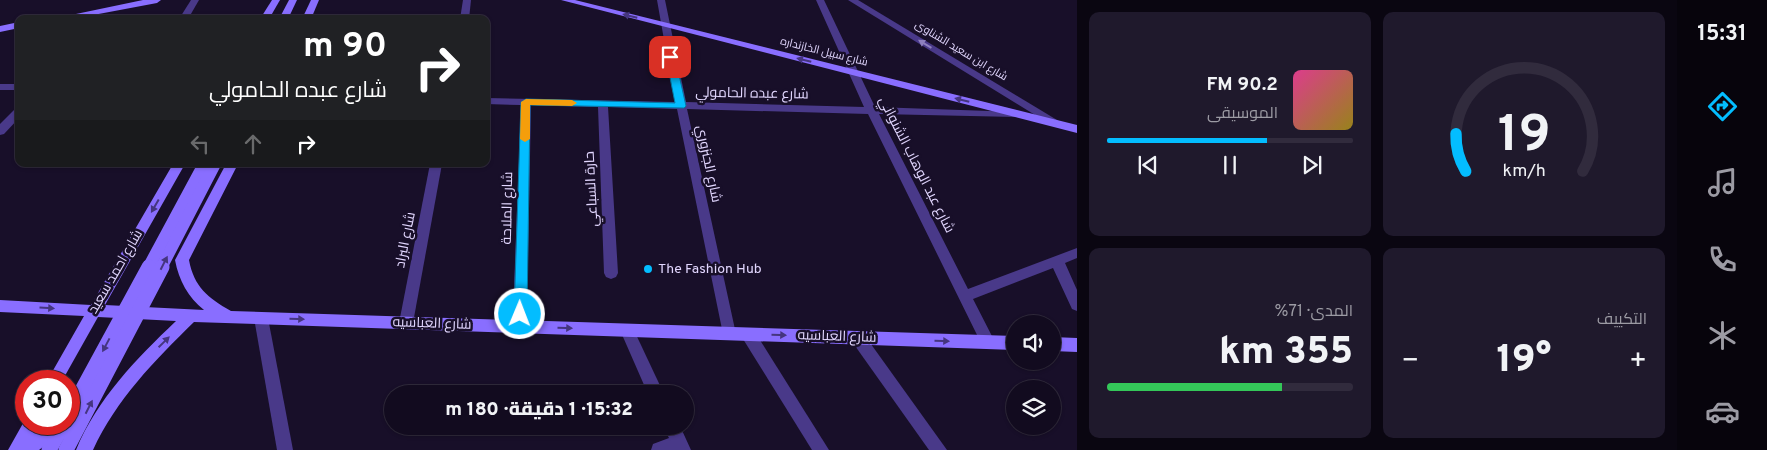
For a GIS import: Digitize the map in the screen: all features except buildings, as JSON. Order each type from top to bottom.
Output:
[{"type":"main road","points":[[96,15],[157,0]]},
{"type":"main road","points":[[267,15],[276,0]]},
{"type":"main road","points":[[285,15],[293,0]]},
{"type":"main road","points":[[292,15],[300,0]]},
{"type":"main road","points":[[308,15],[315,0]]},
{"type":"main road","name":"شارع سبيل الخازنداره","points":[[565,0],[1077,129]]},
{"type":"main road","points":[[0,29],[15,26]]},
{"type":"main road","name":"شارع احمد سعيد","points":[[60,370],[177,167]]},
{"type":"main road","points":[[80,394],[202,167]]},
{"type":"main road","points":[[66,450],[213,167]]},
{"type":"main road","points":[[230,167],[182,260],[186,279],[195,295],[217,312],[231,317]]},
{"type":"main road","name":"شارع العباسيه","points":[[0,306],[191,316],[1006,343]]},
{"type":"main road","points":[[27,450],[49,431],[62,428],[70,432],[82,450],[94,428],[125,383],[191,316]]},
{"type":"main road","points":[[1061,344],[1077,345]]},
{"type":"main road","points":[[16,450],[25,435]]},
{"type":"main road","points":[[49,450],[58,435]]},
{"type":"street","points":[[186,15],[195,0]]},
{"type":"street","points":[[465,15],[467,0]]},
{"type":"street","name":"شارع الجنزوري","points":[[661,0],[664,24],[729,334]]},
{"type":"street","name":"شارع عبد الوهاب الشنواني","points":[[820,0],[852,72],[988,342]]},
{"type":"street","name":"شارع ابن سعيد الشناوى","points":[[852,0],[1057,124]]},
{"type":"street","points":[[0,86],[15,87]]},
{"type":"street","name":"شارع عبده الحامولي","points":[[490,101],[1018,114]]},
{"type":"street","name":"شارع الملاحة","points":[[520,314],[526,102]]},
{"type":"street","name":"حارة السباعي","points":[[604,104],[611,273]]},
{"type":"street","points":[[0,131],[15,115]]},
{"type":"street","name":"شارع البراد","points":[[406,323],[435,167]]},
{"type":"street","points":[[965,296],[1077,253]]},
{"type":"street","points":[[1057,261],[1077,305]]},
{"type":"street","points":[[261,318],[285,450]]},
{"type":"street","points":[[627,330],[652,385]]},
{"type":"street","points":[[748,334],[821,450]]},
{"type":"street","points":[[858,338],[939,450]]},
{"type":"street","points":[[659,450],[681,446]]},
{"type":"slow traffic","points":[[525,139],[526,102],[572,103]]},
{"type":"place","name":"The Fashion Hub","points":[[648,269]]},
{"type":"route","points":[[520,314],[526,102],[681,106],[670,57]]}]
